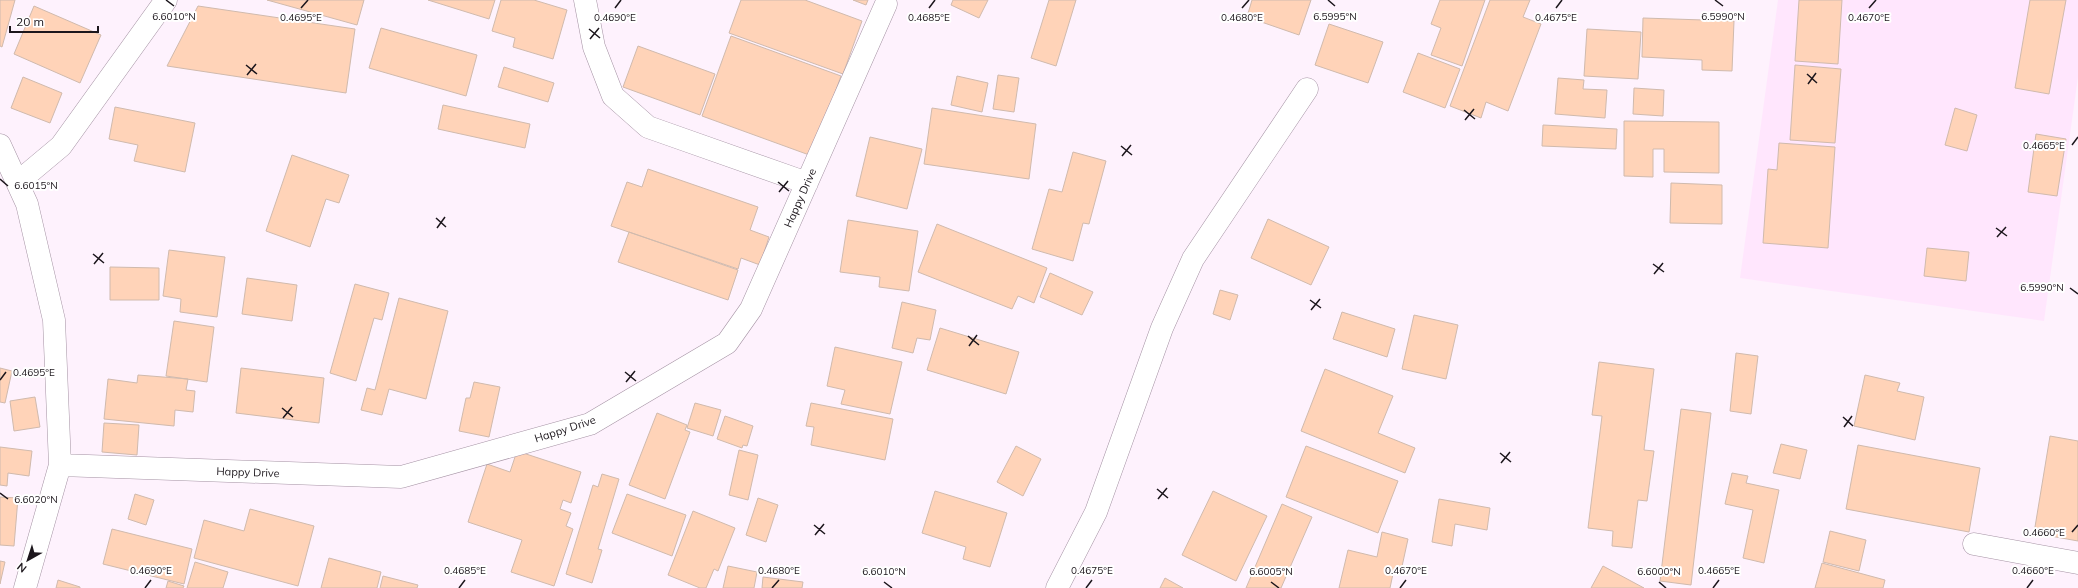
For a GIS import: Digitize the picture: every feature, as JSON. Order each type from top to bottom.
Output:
[{"type":"street","points":[[18,182],[61,146],[166,0]]},
{"type":"street","points":[[585,0],[594,47],[613,96],[648,127],[807,183]]},
{"type":"street","name":"Happy Drive","points":[[60,465],[401,477],[590,424],[727,343],[752,309],[886,4]]},
{"type":"street","points":[[1057,588],[1096,512],[1162,328],[1193,259],[1308,89]]},
{"type":"street","points":[[0,145],[27,204],[54,320],[60,465],[25,588]]},
{"type":"street","points":[[1974,544],[2078,563]]},
{"type":"shaded area","points":[[1778,0],[2078,0],[2078,77],[2044,321],[1740,278]]},
{"type":"building","points":[[0,0],[15,0],[2,47],[0,46]]},
{"type":"building","points":[[267,0],[364,0],[357,25]]},
{"type":"building","points":[[428,0],[495,0],[489,19]]},
{"type":"building","points":[[501,0],[534,0],[567,10],[553,59],[513,47],[515,38],[492,31]]},
{"type":"building","points":[[741,0],[805,0],[862,21],[843,74],[729,33]]},
{"type":"building","points":[[853,0],[868,0],[866,5]]},
{"type":"building","points":[[953,0],[988,0],[979,18],[951,5]]},
{"type":"building","points":[[1049,0],[1076,0],[1056,66],[1031,58]]},
{"type":"building","points":[[1252,0],[1311,0],[1299,35],[1247,17]]},
{"type":"building","points":[[1440,0],[1485,0],[1462,66],[1431,55],[1441,28],[1431,24]]},
{"type":"building","points":[[1490,0],[1530,0],[1523,17],[1541,24],[1508,111],[1486,102],[1481,118],[1450,106]]},
{"type":"building","points":[[1799,0],[1842,0],[1838,64],[1795,61]]},
{"type":"building","points":[[2030,0],[2066,0],[2049,94],[2015,88]]},
{"type":"building","points":[[34,6],[101,35],[80,83],[14,54]]},
{"type":"building","points":[[198,6],[355,29],[346,93],[167,66]]},
{"type":"building","points":[[1643,18],[1734,21],[1732,71],[1702,70],[1702,60],[1642,57]]},
{"type":"building","points":[[1329,24],[1383,42],[1368,83],[1315,65]]},
{"type":"building","points":[[381,28],[477,55],[466,96],[369,68]]},
{"type":"building","points":[[1587,29],[1641,32],[1638,79],[1584,76]]},
{"type":"building","points":[[731,36],[841,76],[812,156],[702,116]]},
{"type":"building","points":[[638,46],[715,74],[700,115],[623,87]]},
{"type":"building","points":[[1418,53],[1460,69],[1445,108],[1403,92]]},
{"type":"building","points":[[1795,65],[1841,69],[1835,143],[1790,140]]},
{"type":"building","points":[[504,67],[554,83],[548,102],[498,87]]},
{"type":"building","points":[[998,75],[1019,78],[1014,112],[993,109]]},
{"type":"building","points":[[957,76],[988,83],[982,112],[951,105]]},
{"type":"building","points":[[23,77],[62,93],[50,123],[11,108]]},
{"type":"building","points":[[1558,78],[1584,80],[1583,89],[1607,90],[1605,118],[1555,114]]},
{"type":"building","points":[[1634,88],[1664,90],[1663,116],[1633,114]]},
{"type":"building","points":[[443,105],[530,124],[525,148],[438,129]]},
{"type":"building","points":[[115,107],[195,123],[185,172],[134,161],[138,145],[109,139]]},
{"type":"building","points":[[932,108],[1036,124],[1029,179],[924,164]]},
{"type":"building","points":[[1955,108],[1977,115],[1967,151],[1945,145]]},
{"type":"building","points":[[1624,121],[1719,122],[1719,173],[1664,172],[1664,149],[1653,149],[1653,177],[1624,176]]},
{"type":"building","points":[[1543,125],[1617,129],[1616,149],[1542,146]]},
{"type":"building","points":[[2036,134],[2066,139],[2057,196],[2028,192]]},
{"type":"building","points":[[870,137],[922,149],[907,209],[856,196]]},
{"type":"building","points":[[1779,143],[1835,147],[1828,248],[1763,243],[1768,169],[1777,170]]},
{"type":"building","points":[[1073,152],[1106,161],[1089,224],[1083,223],[1073,261],[1032,249],[1049,189],[1062,192]]},
{"type":"building","points":[[292,155],[349,175],[339,203],[326,199],[310,247],[266,231]]},
{"type":"building","points":[[648,169],[758,207],[750,230],[769,237],[760,265],[741,258],[738,269],[611,226],[627,182],[642,187]]},
{"type":"building","points":[[1671,183],[1722,185],[1722,224],[1670,223]]},
{"type":"building","points":[[1268,219],[1329,247],[1311,285],[1251,258]]},
{"type":"building","points":[[848,220],[918,231],[909,291],[879,287],[880,277],[840,272]]},
{"type":"building","points":[[937,224],[1047,268],[1034,303],[1018,296],[1012,309],[918,272]]},
{"type":"building","points":[[629,232],[738,270],[728,300],[618,262]]},
{"type":"building","points":[[1927,248],[1969,252],[1966,281],[1924,276]]},
{"type":"building","points":[[169,250],[225,257],[217,317],[180,312],[181,299],[163,296]]},
{"type":"building","points":[[110,267],[159,268],[159,300],[110,300]]},
{"type":"building","points":[[1050,273],[1093,292],[1082,315],[1040,297]]},
{"type":"building","points":[[247,278],[297,285],[292,321],[242,314]]},
{"type":"building","points":[[355,284],[389,293],[382,320],[374,318],[356,381],[330,373]]},
{"type":"building","points":[[1220,290],[1238,295],[1230,320],[1213,314]]},
{"type":"building","points":[[399,298],[448,311],[426,399],[389,389],[382,415],[361,410],[367,388],[375,390]]},
{"type":"building","points":[[902,302],[936,310],[930,340],[917,338],[913,353],[892,348]]},
{"type":"building","points":[[1342,312],[1395,329],[1387,357],[1333,339]]},
{"type":"building","points":[[1414,315],[1458,325],[1446,379],[1402,369]]},
{"type":"building","points":[[174,321],[214,327],[207,382],[166,376]]},
{"type":"building","points":[[940,328],[1019,352],[1006,394],[927,370]]},
{"type":"building","points":[[835,347],[902,362],[890,414],[841,404],[845,390],[827,386]]},
{"type":"building","points":[[1736,353],[1758,356],[1751,414],[1730,411]]},
{"type":"building","points":[[1599,362],[1654,369],[1644,450],[1654,451],[1647,501],[1638,500],[1632,548],[1612,546],[1613,531],[1588,528],[1602,416],[1592,415]]},
{"type":"building","points":[[0,368],[12,371],[5,403],[0,402]]},
{"type":"building","points":[[241,368],[324,378],[319,423],[236,413]]},
{"type":"building","points":[[1325,369],[1393,396],[1378,433],[1415,448],[1405,473],[1301,431]]},
{"type":"building","points":[[138,375],[188,379],[186,390],[195,391],[193,412],[175,410],[174,426],[104,419],[108,379],[137,383]]},
{"type":"building","points":[[1865,375],[1900,383],[1897,391],[1924,397],[1915,440],[1854,426]]},
{"type":"building","points":[[474,382],[500,387],[489,437],[459,431],[466,398],[470,398]]},
{"type":"building","points":[[35,397],[40,427],[14,431],[10,401]]},
{"type":"building","points":[[695,403],[721,410],[713,436],[687,428]]},
{"type":"building","points":[[811,403],[893,419],[885,460],[811,445],[814,427],[806,426]]},
{"type":"building","points":[[1681,409],[1711,413],[1691,585],[1660,581]]},
{"type":"building","points":[[657,413],[687,425],[685,430],[690,432],[665,499],[629,485]]},
{"type":"building","points":[[725,416],[753,426],[747,446],[743,445],[742,448],[717,439]]},
{"type":"building","points":[[104,423],[139,425],[137,455],[102,452]]},
{"type":"building","points":[[2050,436],[2078,441],[2078,541],[2034,533]]},
{"type":"building","points":[[1781,444],[1807,450],[1800,479],[1773,473]]},
{"type":"building","points":[[1858,445],[1980,468],[1969,532],[1846,509]]},
{"type":"building","points":[[1016,446],[1041,459],[1023,496],[997,482]]},
{"type":"building","points":[[1306,446],[1398,481],[1378,533],[1286,497]]},
{"type":"building","points":[[0,447],[32,451],[29,476],[8,473],[7,486],[0,485]]},
{"type":"building","points":[[739,450],[758,455],[748,500],[729,495]]},
{"type":"building","points":[[517,451],[581,472],[571,503],[563,500],[560,509],[571,513],[566,526],[573,529],[554,586],[511,572],[522,540],[468,522],[487,464],[510,472]]},
{"type":"building","points":[[1732,473],[1748,476],[1746,483],[1779,490],[1764,563],[1743,558],[1753,510],[1725,504]]},
{"type":"building","points":[[602,474],[619,479],[598,549],[602,550],[592,583],[566,574],[593,485],[598,487]]},
{"type":"building","points":[[935,491],[1007,513],[990,567],[963,559],[966,547],[922,533]]},
{"type":"building","points":[[1213,491],[1267,516],[1236,581],[1182,555]]},
{"type":"building","points":[[135,494],[154,500],[146,525],[128,519]]},
{"type":"building","points":[[627,494],[686,515],[672,556],[612,533]]},
{"type":"building","points":[[0,497],[18,498],[14,546],[0,545]]},
{"type":"building","points":[[758,498],[778,505],[766,542],[746,535]]},
{"type":"building","points":[[1439,499],[1490,508],[1487,530],[1455,524],[1452,546],[1432,542]]},
{"type":"building","points":[[1282,504],[1312,517],[1281,588],[1246,588]]},
{"type":"building","points":[[250,509],[314,526],[298,586],[194,558],[204,520],[244,531]]},
{"type":"building","points":[[693,511],[735,528],[718,571],[714,569],[706,588],[700,588],[668,575]]},
{"type":"building","points":[[112,529],[192,549],[184,584],[103,564]]},
{"type":"building","points":[[1830,531],[1866,540],[1859,571],[1823,562]]},
{"type":"building","points":[[1382,532],[1408,539],[1401,571],[1394,569],[1390,588],[1339,588],[1348,550],[1377,557]]},
{"type":"building","points":[[329,558],[381,572],[377,588],[321,588]]},
{"type":"building","points":[[0,561],[5,562],[0,584]]},
{"type":"building","points":[[195,562],[228,572],[223,588],[187,588]]},
{"type":"building","points":[[1822,563],[1885,580],[1883,588],[1815,588]]},
{"type":"building","points":[[728,566],[757,572],[754,588],[723,588]]},
{"type":"building","points":[[1603,566],[1644,588],[1591,588]]},
{"type":"building","points":[[383,576],[418,585],[417,588],[380,588]]},
{"type":"building","points":[[763,577],[803,582],[802,588],[762,588]]},
{"type":"building","points":[[1165,578],[1183,588],[1160,588]]},
{"type":"building","points":[[58,580],[80,587],[80,588],[56,588]]},
{"type":"building","points":[[168,581],[184,586],[183,588],[166,588]]}]
